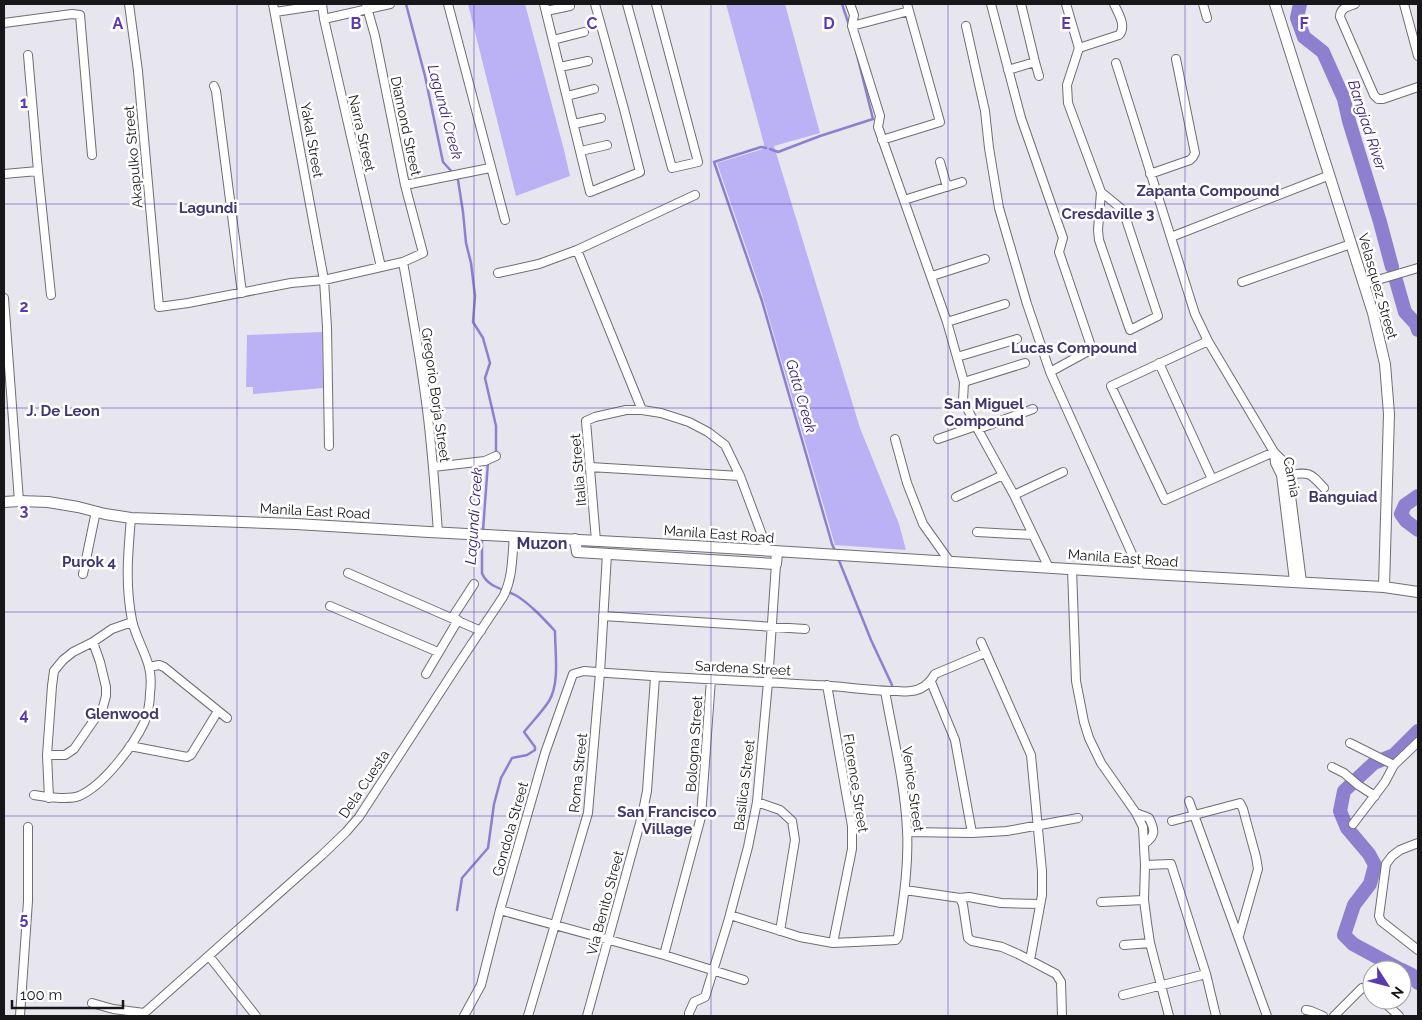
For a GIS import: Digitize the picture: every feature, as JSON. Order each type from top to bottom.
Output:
[{"type":"main road","name":"Velasquez Street","points":[[1275,4],[1373,313],[1385,364],[1389,414],[1384,587]]},
{"type":"main road","name":"Manila East Road","points":[[4,502],[48,502],[131,518],[278,523],[575,539],[1384,587],[1418,592]]},
{"type":"main road","points":[[575,539],[577,552],[693,560],[776,564],[772,551]]},
{"type":"main road","points":[[607,554],[608,541]]},
{"type":"main road","points":[[693,560],[694,546]]},
{"type":"street","name":"Akapulko Street","points":[[130,4],[138,71],[159,307],[188,304],[242,293]]},
{"type":"street","points":[[274,8],[322,4]]},
{"type":"street","name":"Narra Street","points":[[322,4],[381,267]]},
{"type":"street","points":[[324,19],[367,6],[390,4]]},
{"type":"street","points":[[448,4],[505,220]]},
{"type":"street","points":[[570,6],[545,7],[590,192],[640,172],[595,4]]},
{"type":"street","points":[[627,4],[672,168],[698,162],[656,4]]},
{"type":"street","points":[[850,4],[854,15],[852,26],[880,116],[878,127],[947,322],[964,382],[963,400],[1014,495],[1049,568]]},
{"type":"street","points":[[991,4],[1021,118],[1063,238],[1059,252],[1092,349],[1050,372]]},
{"type":"street","points":[[1020,4],[1039,76]]},
{"type":"street","points":[[1066,4],[1078,48],[1067,85],[1068,103],[1100,192],[1099,240],[1130,330],[1158,316],[1123,210],[1100,192]]},
{"type":"street","points":[[1078,48],[1119,35],[1122,32],[1123,26],[1114,4]]},
{"type":"street","points":[[1203,4],[1208,18]]},
{"type":"street","points":[[1354,4],[1343,9],[1340,12],[1340,17],[1374,95],[1378,99],[1383,100],[1418,87]]},
{"type":"street","points":[[1404,4],[1418,56]]},
{"type":"street","name":"Diamond Street","points":[[367,6],[375,36],[405,185],[423,253],[403,262]]},
{"type":"street","points":[[852,26],[908,7],[940,122],[882,140]]},
{"type":"street","name":"Yakal Street","points":[[274,8],[324,280],[327,327],[329,446]]},
{"type":"street","points":[[4,23],[72,14],[80,15],[92,155]]},
{"type":"street","points":[[966,26],[985,111],[998,208],[1027,304],[1050,372],[1141,574]]},
{"type":"street","points":[[553,40],[584,32]]},
{"type":"street","points":[[28,55],[50,295]]},
{"type":"street","points":[[1150,174],[1190,160],[1194,157],[1195,153],[1176,58]]},
{"type":"street","points":[[560,67],[588,61]]},
{"type":"street","points":[[1008,70],[1035,62]]},
{"type":"street","points":[[1116,63],[1195,314],[1208,341],[1274,452],[1165,500],[1111,386],[1208,341]]},
{"type":"street","points":[[214,86],[242,293],[291,283],[324,280],[403,262]]},
{"type":"street","points":[[567,96],[594,89]]},
{"type":"street","points":[[574,124],[601,118]]},
{"type":"street","points":[[581,151],[607,145]]},
{"type":"street","points":[[940,162],[947,188]]},
{"type":"street","points":[[405,185],[490,168]]},
{"type":"street","points":[[4,174],[38,171]]},
{"type":"street","points":[[1171,237],[1330,175]]},
{"type":"street","points":[[904,200],[962,182]]},
{"type":"street","points":[[498,273],[539,264],[577,250],[695,195]]},
{"type":"street","points":[[1242,282],[1351,244]]},
{"type":"street","points":[[577,250],[642,410]]},
{"type":"street","points":[[932,276],[985,259]]},
{"type":"street","name":"Gregorio Borja Street","points":[[403,262],[426,403],[438,533]]},
{"type":"street","points":[[1364,284],[1418,268]]},
{"type":"street","points":[[4,298],[19,501]]},
{"type":"street","points":[[947,322],[1005,304]]},
{"type":"street","points":[[957,357],[1017,339]]},
{"type":"street","points":[[964,382],[1025,363]]},
{"type":"street","points":[[1160,363],[1212,479]]},
{"type":"street","points":[[938,439],[1033,409]]},
{"type":"street","name":"Italia Street","points":[[596,541],[586,421],[626,410],[642,410],[661,413],[688,422],[708,432],[725,444],[772,551]]},
{"type":"street","points":[[895,439],[907,483],[923,524],[950,562]]},
{"type":"street","name":"Camia","points":[[1274,452],[1282,460],[1288,475],[1298,582]]},
{"type":"street","name":"Camia","points":[[1274,452],[1275,463],[1281,475],[1298,582]]},
{"type":"street","points":[[433,467],[485,461],[496,456]]},
{"type":"street","points":[[590,467],[740,476]]},
{"type":"street","points":[[1014,495],[1063,472]]},
{"type":"street","points":[[1288,475],[1310,474],[1324,488]]},
{"type":"street","points":[[956,497],[1003,475]]},
{"type":"street","points":[[83,574],[96,511]]},
{"type":"street","points":[[34,795],[49,798],[77,797],[90,790],[106,776],[130,746],[143,724],[149,709],[151,692],[149,667],[132,622],[128,589],[127,560],[131,518]]},
{"type":"street","points":[[977,532],[1033,535]]},
{"type":"street","name":"Dela Cuesta","points":[[143,1015],[322,855],[359,817],[503,598],[508,588],[511,574],[514,536]]},
{"type":"street","name":"Roma Street","points":[[528,1016],[588,814],[600,672],[607,554]]},
{"type":"street","name":"Basilica Street","points":[[689,1016],[694,1002],[706,997],[748,847],[757,802],[776,564]]},
{"type":"street","points":[[1072,569],[1076,681],[1084,722],[1089,738],[1101,763],[1136,813],[1143,827],[1144,900],[1150,943],[1169,1016]]},
{"type":"street","points":[[348,573],[481,631]]},
{"type":"street","points":[[426,674],[474,584]]},
{"type":"street","points":[[330,606],[438,652]]},
{"type":"street","points":[[603,616],[805,629]]},
{"type":"street","points":[[49,798],[47,755],[54,671],[73,652],[93,642],[112,629],[132,622]]},
{"type":"street","points":[[47,755],[65,755],[74,750],[103,707],[106,687],[93,642]]},
{"type":"street","points":[[981,642],[1031,755],[1042,871],[1042,895],[1030,960]]},
{"type":"street","name":"Sardena Street","points":[[600,672],[655,677],[912,691],[931,682],[935,674],[986,653]]},
{"type":"street","points":[[149,667],[159,665],[164,667],[227,718]]},
{"type":"street","name":"Gondola Street","points":[[464,1016],[481,985],[500,910],[545,753],[573,674],[584,671],[600,672]]},
{"type":"street","name":"Via Benito Street","points":[[586,1016],[642,816],[647,791],[655,677]]},
{"type":"street","name":"Bologna Street","points":[[664,956],[701,817],[712,679]]},
{"type":"street","points":[[931,682],[955,740],[972,833]]},
{"type":"street","name":"Florence Street","points":[[827,685],[852,826],[852,849],[833,943]]},
{"type":"street","name":"Venice Street","points":[[833,943],[896,940],[898,937],[905,890],[908,832],[906,810],[885,691]]},
{"type":"street","points":[[130,746],[187,757],[191,755],[218,711]]},
{"type":"street","points":[[1353,824],[1385,782],[1394,765],[1418,742]]},
{"type":"street","points":[[1350,743],[1394,765]]},
{"type":"street","points":[[1332,767],[1344,773],[1375,796]]},
{"type":"street","points":[[757,802],[780,810],[792,821],[796,840],[780,930]]},
{"type":"street","points":[[1189,802],[1267,1016]]},
{"type":"street","points":[[1172,821],[1240,803],[1258,869],[1238,937]]},
{"type":"street","points":[[908,832],[972,833],[1007,831],[1078,818]]},
{"type":"street","points":[[20,1016],[28,901],[28,827]]},
{"type":"street","points":[[1418,843],[1400,850],[1386,864],[1379,916],[1381,921],[1418,950]]},
{"type":"street","points":[[1145,865],[1170,864],[1206,974],[1216,1016]]},
{"type":"street","points":[[905,890],[960,898],[969,897],[1001,903],[1040,904]]},
{"type":"street","points":[[960,898],[968,938],[972,941],[1002,947],[1056,974],[1061,982],[1062,1016]]},
{"type":"street","points":[[1101,902],[1144,900]]},
{"type":"street","points":[[500,910],[744,980]]},
{"type":"street","points":[[730,915],[800,937],[833,943]]},
{"type":"street","points":[[1124,945],[1150,943]]},
{"type":"street","points":[[209,956],[256,1016]]},
{"type":"street","points":[[1122,995],[1206,974]]},
{"type":"street","points":[[1334,1016],[1362,988]]},
{"type":"street","points":[[92,1003],[143,1015]]},
{"type":"street","points":[[1306,1010],[1323,1016]]},
{"type":"shaded area","points":[[468,4],[525,4],[570,176],[516,196]]},
{"type":"shaded area","points":[[726,4],[785,4],[820,133],[774,146],[860,428],[899,524],[906,550],[835,545],[762,294],[717,163],[763,149],[764,144]]},
{"type":"shaded area","points":[[322,332],[323,388],[253,394],[253,387],[246,387],[247,335]]},
{"type":"waterway","name":"Lagundi Creek","points":[[406,4],[425,76],[443,162],[453,173]]},
{"type":"waterway","name":"Gata Creek","points":[[842,4],[849,25]]},
{"type":"waterway","name":"Bangiad River","points":[[1300,4],[1297,18],[1304,37],[1323,52],[1344,99],[1392,267]]},
{"type":"waterway","name":"Gata Creek","points":[[770,149],[778,152],[873,119],[855,47]]},
{"type":"waterway","name":"Gata Creek","points":[[766,148],[761,147],[714,162],[762,301],[836,553]]},
{"type":"waterway","name":"Lagundi Creek","points":[[456,177],[458,180],[475,296],[473,322],[483,338],[490,363],[485,378],[496,426],[496,455]]},
{"type":"waterway","name":"Bangiad River","points":[[1395,277],[1405,312],[1416,324],[1418,330]]},
{"type":"waterway","name":"Lagundi Creek","points":[[483,531],[488,462]]},
{"type":"waterway","name":"Bangiad River","points":[[1418,496],[1405,505],[1401,514],[1406,521],[1418,530]]},
{"type":"waterway","name":"Lagundi Creek","points":[[457,910],[462,878],[488,848],[494,804],[501,778],[512,758],[527,755],[535,750],[535,747],[524,732],[549,701],[556,676],[555,631],[537,612],[517,596],[492,585],[484,578],[482,573],[482,536]]},
{"type":"waterway","name":"Gata Creek","points":[[838,558],[871,640],[892,685]]},
{"type":"waterway","name":"Bangiad River","points":[[1383,960],[1353,944],[1344,935],[1354,905],[1370,884],[1375,865],[1369,854],[1347,828],[1340,811],[1344,791],[1374,763],[1394,755],[1418,731]]},
{"type":"waterway","name":"Bangiad River","points":[[1412,975],[1418,983]]},
{"type":"district","name":"Zapanta Compound","points":[[1208,191]]},
{"type":"district","name":"Lagundi","points":[[208,208]]},
{"type":"district","name":"Cresdaville 3","points":[[1108,214]]},
{"type":"district","name":"Lucas Compound","points":[[1074,348]]},
{"type":"district","name":"J. De Leon","points":[[63,411]]},
{"type":"district","name":"San Miguel Compound","points":[[984,412]]},
{"type":"district","name":"Banguiad","points":[[1343,497]]},
{"type":"district","name":"Muzon","points":[[542,543]]},
{"type":"district","name":"Purok 4","points":[[89,562]]},
{"type":"district","name":"Glenwood","points":[[122,714]]},
{"type":"district","name":"San Francisco Village","points":[[667,820]]}]
